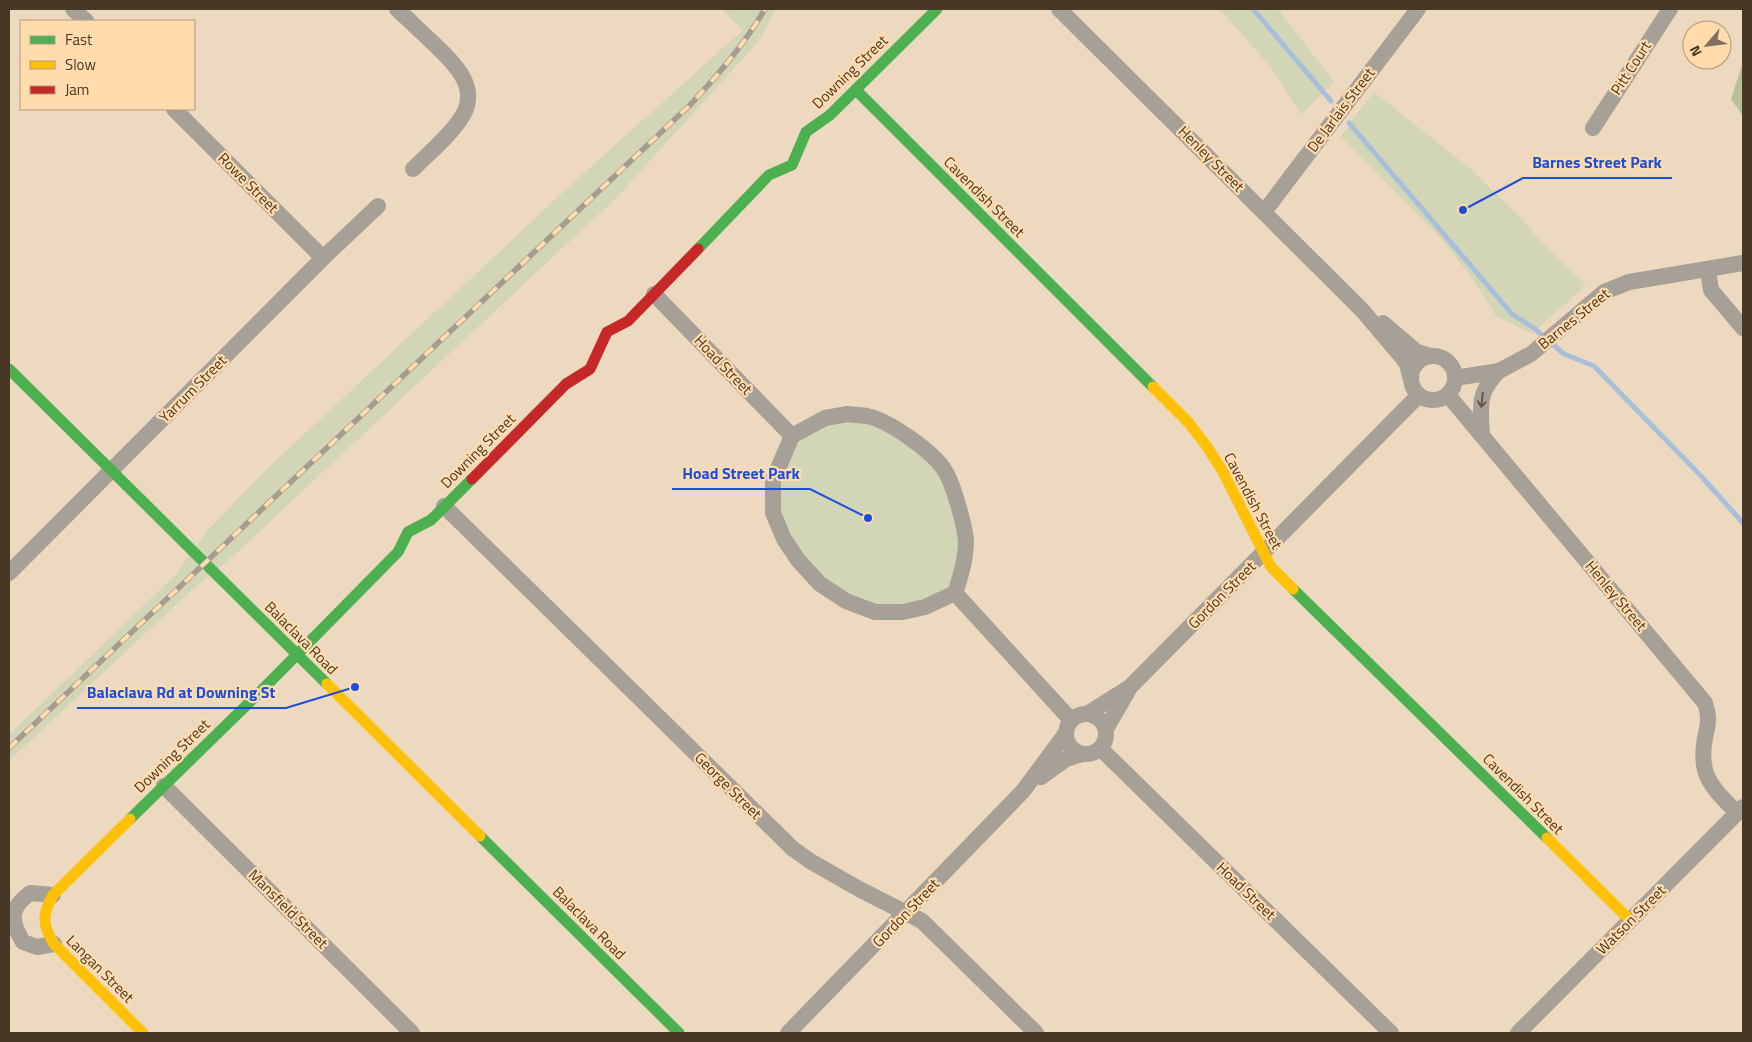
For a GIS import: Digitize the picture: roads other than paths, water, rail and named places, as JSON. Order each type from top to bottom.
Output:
[{"type":"street","points":[[73,9],[85,20]]},
{"type":"street","points":[[397,9],[459,70],[468,93],[467,106],[462,117],[413,170]]},
{"type":"street","name":"Downing Street","points":[[43,922],[44,909],[53,895],[297,655],[398,552],[408,532],[431,520],[566,384],[590,369],[606,332],[628,321],[769,175],[792,165],[806,132],[830,115],[937,9]]},
{"type":"street","name":"Henley Street","points":[[1059,9],[1362,310],[1407,364],[1410,376]]},
{"type":"street","name":"De Jarlais Street","points":[[1264,212],[1418,9]]},
{"type":"street","name":"Pitt Court","points":[[1593,128],[1670,9]]},
{"type":"street","name":"Cavendish Street","points":[[856,90],[1188,422],[1222,470],[1271,567],[1631,921]]},
{"type":"street","name":"Rowe Street","points":[[175,110],[323,258]]},
{"type":"street","name":"Yarrum Street","points":[[9,574],[323,258],[378,206]]},
{"type":"street","name":"Barnes Street","points":[[1482,434],[1481,417],[1484,389],[1490,379],[1498,371],[1531,354],[1604,292],[1629,282],[1743,263]]},
{"type":"street","points":[[1708,270],[1711,290],[1743,328]]},
{"type":"street","name":"Hoad Street","points":[[654,294],[792,436]]},
{"type":"street","name":"Henley Street","points":[[1362,310],[1387,326],[1417,352],[1432,356]]},
{"type":"street","points":[[1432,356],[1443,358],[1449,364],[1455,378],[1448,395],[1439,400],[1431,400],[1419,395],[1412,388],[1410,376],[1417,362],[1432,356]]},
{"type":"street","name":"Balaclava Road","points":[[9,369],[679,1033]]},
{"type":"street","name":"Barnes Street","points":[[1455,378],[1498,371]]},
{"type":"street","name":"Gordon Street","points":[[1087,714],[1130,687],[1419,395]]},
{"type":"street","name":"Henley Street","points":[[1448,395],[1705,703],[1709,714],[1702,760],[1704,768],[1714,789],[1740,810]]},
{"type":"street","points":[[848,414],[869,416],[899,431],[924,447],[946,471],[963,522],[966,541],[963,571],[955,593],[925,607],[903,612],[875,612],[846,601],[820,584],[798,560],[784,539],[772,513],[772,480],[792,436],[825,418],[848,414]]},
{"type":"street","name":"George Street","points":[[444,506],[792,848],[810,861],[922,921],[1036,1033]]},
{"type":"street","points":[[955,593],[1069,727]]},
{"type":"street","name":"Gordon Street","points":[[1106,729],[1130,687]]},
{"type":"street","points":[[1087,714],[1099,718],[1106,729],[1105,742],[1101,749],[1094,753],[1082,754],[1072,749],[1067,739],[1069,727],[1078,716],[1087,714]]},
{"type":"street","name":"Gordon Street","points":[[1023,791],[1069,727]]},
{"type":"street","name":"Hoad Street","points":[[1101,749],[1391,1033]]},
{"type":"street","name":"Gordon Street","points":[[788,1033],[1023,791],[1066,759],[1082,754]]},
{"type":"street","name":"Mansfield Street","points":[[164,786],[412,1033]]},
{"type":"street","name":"Watson Street","points":[[1518,1033],[1740,810]]},
{"type":"street","points":[[53,895],[30,893],[18,902],[13,916],[15,929],[23,942],[37,947],[54,944]]},
{"type":"street","name":"Langan Street","points":[[43,922],[54,944],[143,1033]]},
{"type":"waterway","points":[[1253,9],[1331,101]]},
{"type":"waterway","points":[[1349,123],[1512,314],[1534,328],[1564,354],[1594,366],[1702,477],[1743,523]]},
{"type":"railway","points":[[9,748],[690,105],[730,59],[765,9]]},
{"type":"place","name":"Barnes Street Park","points":[[1463,210]]},
{"type":"place","name":"Hoad Street Park","points":[[868,518]]},
{"type":"place","name":"Balaclava Rd at Downing St","points":[[355,687]]}]
